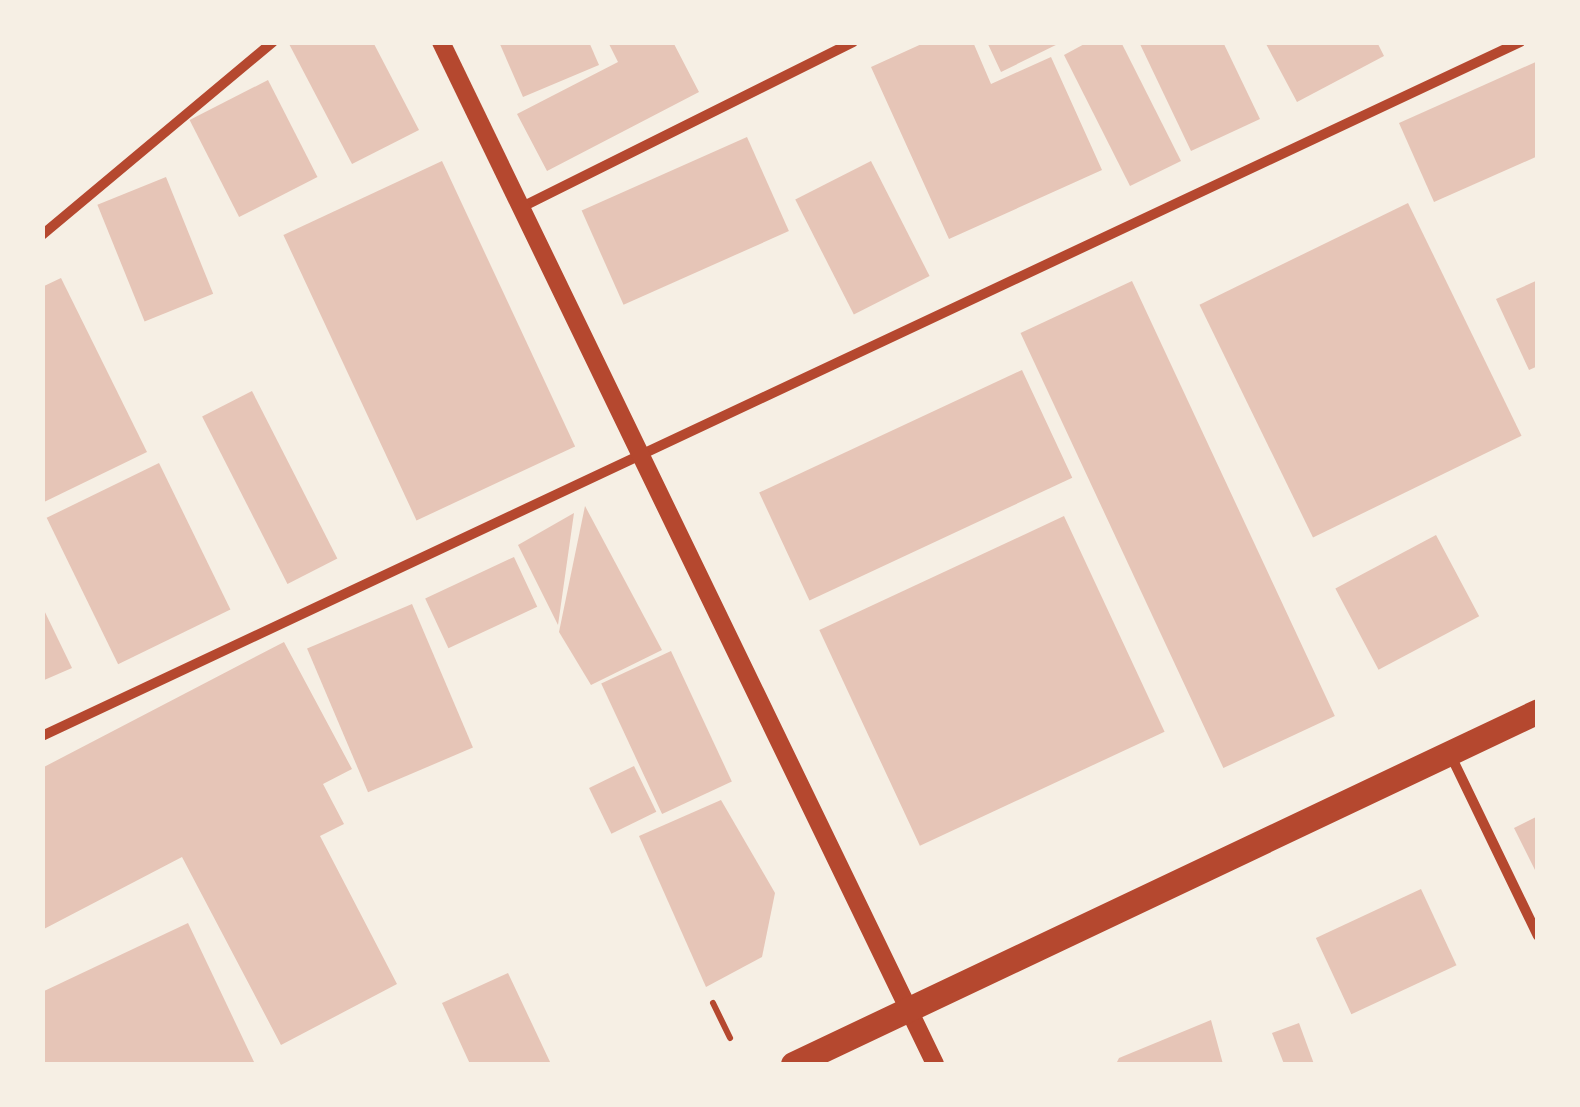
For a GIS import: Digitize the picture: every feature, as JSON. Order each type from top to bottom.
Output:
[{"type":"main road","points":[[794,1064],[1538,710]]},
{"type":"street","points":[[42,235],[273,42]]},
{"type":"street","points":[[441,42],[643,455],[906,1013],[935,1064]]},
{"type":"street","points":[[522,207],[854,42]]},
{"type":"street","points":[[42,736],[1520,42]]},
{"type":"street","points":[[1449,753],[1538,936]]},
{"type":"path","points":[[713,1002],[730,1038]]},
{"type":"building","points":[[288,42],[373,42],[419,130],[352,164]]},
{"type":"building","points":[[499,42],[589,42],[599,65],[523,97]]},
{"type":"building","points":[[608,42],[673,42],[699,92],[547,171],[517,114],[618,62]]},
{"type":"building","points":[[926,42],[973,42],[991,84],[1051,57],[1102,170],[949,239],[871,67]]},
{"type":"building","points":[[987,42],[1062,42],[1001,72]]},
{"type":"building","points":[[1088,42],[1121,42],[1181,161],[1130,186],[1064,55]]},
{"type":"building","points":[[1139,42],[1223,42],[1260,119],[1191,151]]},
{"type":"building","points":[[1265,42],[1377,42],[1384,56],[1297,102]]},
{"type":"building","points":[[1538,61],[1538,156],[1434,202],[1399,123]]},
{"type":"building","points":[[268,80],[317,177],[239,217],[190,120]]},
{"type":"building","points":[[747,137],[789,231],[624,305],[582,211]]},
{"type":"building","points":[[442,161],[575,446],[417,520],[283,235]]},
{"type":"building","points":[[871,161],[930,276],[854,315],[795,200]]},
{"type":"building","points":[[166,177],[213,294],[145,322],[97,205]]},
{"type":"building","points":[[1408,203],[1522,436],[1313,537],[1199,305]]},
{"type":"building","points":[[61,278],[147,452],[42,503],[42,287]]},
{"type":"building","points":[[1538,280],[1538,366],[1529,370],[1496,299]]},
{"type":"building","points":[[1132,281],[1335,716],[1223,768],[1021,333]]},
{"type":"building","points":[[1022,370],[1072,478],[809,600],[759,493]]},
{"type":"building","points":[[252,391],[337,559],[287,584],[202,416]]},
{"type":"building","points":[[159,463],[230,610],[118,664],[47,518]]},
{"type":"building","points":[[585,506],[662,650],[591,685],[559,632]]},
{"type":"building","points":[[574,513],[558,625],[518,545]]},
{"type":"building","points":[[1064,516],[1165,732],[920,846],[819,630]]},
{"type":"building","points":[[1436,535],[1479,616],[1379,670],[1335,589]]},
{"type":"building","points":[[514,557],[537,607],[448,648],[425,598]]},
{"type":"building","points":[[412,604],[473,748],[368,792],[307,649]]},
{"type":"building","points":[[42,606],[72,668],[42,681]]},
{"type":"building","points":[[284,642],[352,769],[323,784],[344,824],[320,836],[397,984],[281,1045],[182,857],[42,930],[42,768]]},
{"type":"building","points":[[671,651],[732,782],[662,814],[601,684]]},
{"type":"building","points":[[634,766],[656,812],[611,834],[589,788]]},
{"type":"building","points":[[721,800],[775,893],[762,957],[706,987],[639,836]]},
{"type":"building","points":[[1538,816],[1538,876],[1514,828]]},
{"type":"building","points":[[1421,889],[1456,965],[1351,1014],[1316,938]]},
{"type":"building","points":[[188,923],[255,1064],[42,1064],[42,992]]},
{"type":"building","points":[[508,973],[551,1064],[470,1064],[442,1003]]},
{"type":"building","points":[[1211,1020],[1223,1064],[1116,1064],[1119,1058]]},
{"type":"building","points":[[1299,1023],[1314,1064],[1284,1064],[1272,1033]]}]
